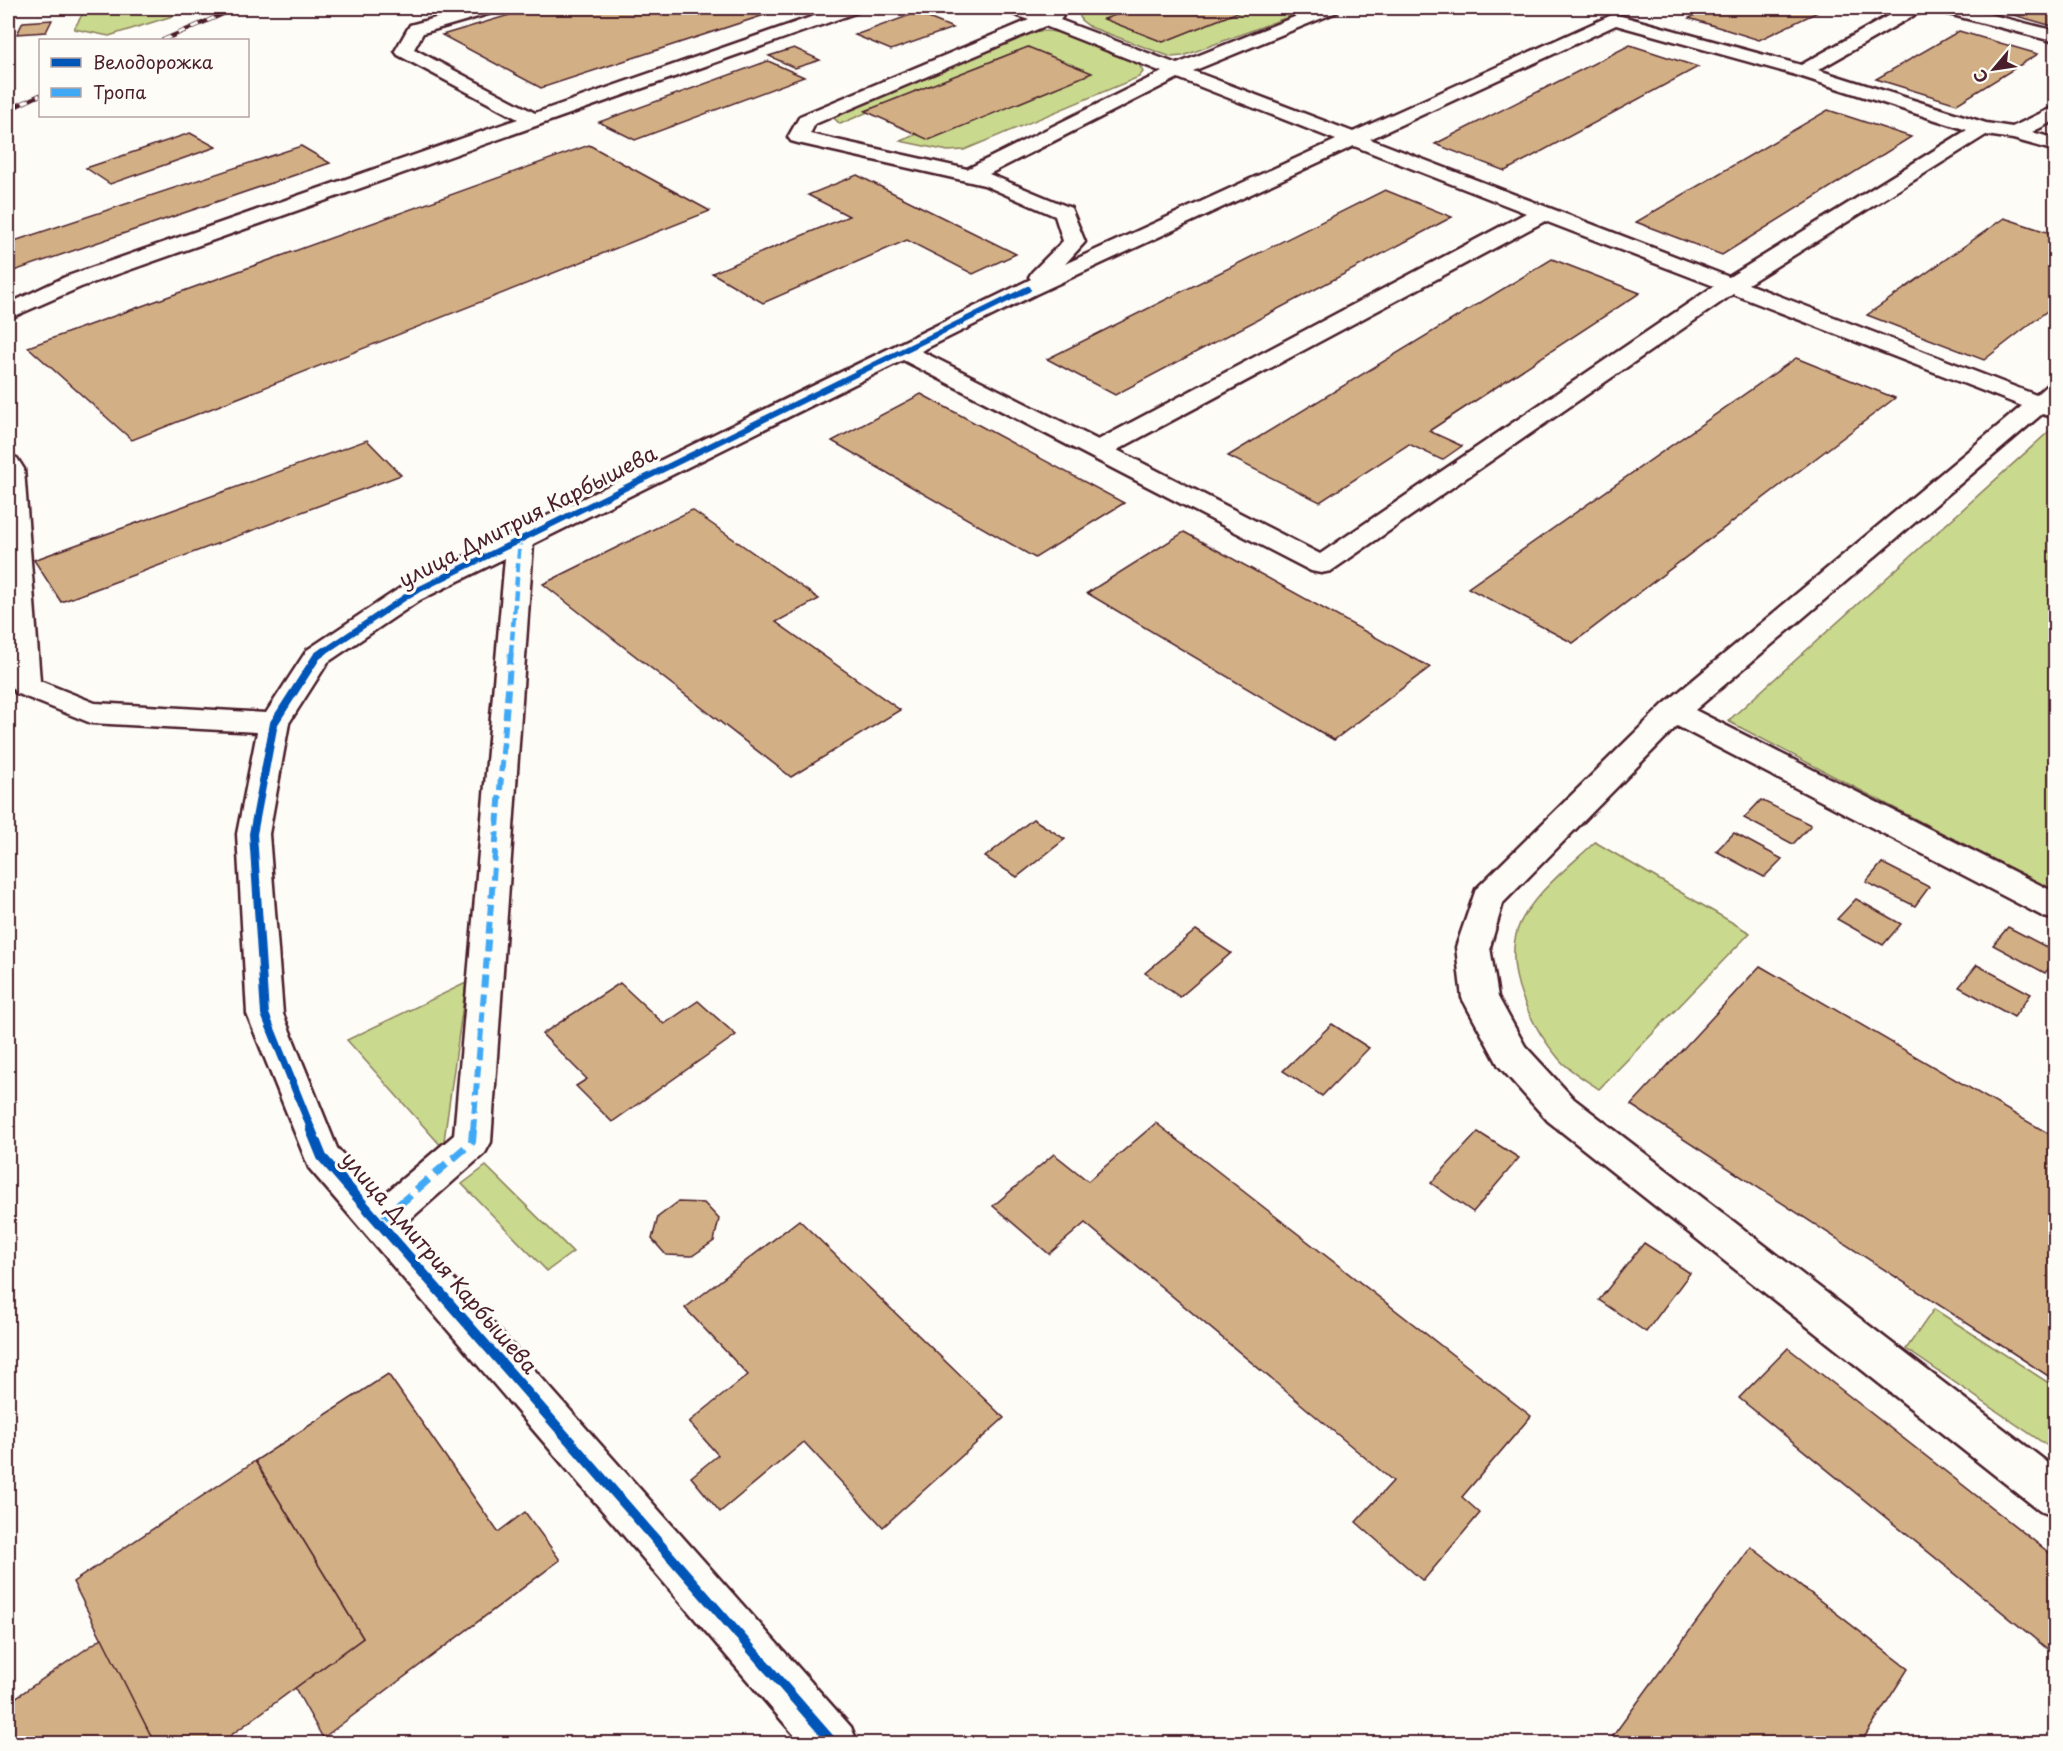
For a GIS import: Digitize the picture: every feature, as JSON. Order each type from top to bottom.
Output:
[{"type":"street","points":[[489,8],[416,29],[404,51],[534,120]]},
{"type":"street","points":[[8,312],[73,282],[852,8]]},
{"type":"street","points":[[1014,8],[1731,285],[2050,402]]},
{"type":"street","points":[[1028,289],[1074,242],[1064,212],[990,180],[798,137],[807,120],[1044,19],[1076,8]]},
{"type":"street","points":[[969,176],[1179,70],[1331,8]]},
{"type":"street","name":"улица Дмитрия Карбышева","points":[[834,1743],[322,1157],[265,1014],[253,834],[274,723],[317,656],[410,594],[1028,289],[1357,139],[1636,8]]},
{"type":"street","points":[[1803,71],[1910,10],[1919,8]]},
{"type":"street","points":[[1947,8],[2055,37]]},
{"type":"street","points":[[1614,19],[1803,71],[1983,129],[2015,132],[2055,145]]},
{"type":"street","points":[[2015,132],[2055,112]]},
{"type":"street","points":[[904,351],[1321,566],[1731,285],[1983,129]]},
{"type":"street","points":[[1098,450],[1545,212]]},
{"type":"street","points":[[2050,402],[1674,712],[1488,898],[1473,946],[1480,998],[1512,1056],[1561,1110],[2055,1496]]},
{"type":"street","points":[[8,463],[11,469],[26,686],[91,713],[274,723]]},
{"type":"street","points":[[380,1221],[472,1142],[520,540]]},
{"type":"street","points":[[1674,712],[2055,908]]},
{"type":"green space","points":[[86,8],[198,8],[109,36],[74,29]]},
{"type":"green space","points":[[1094,8],[1135,8],[1105,19],[1163,42],[1248,8],[1312,8],[1183,56],[1171,57],[1090,27],[1081,20],[1079,13]]},
{"type":"green space","points":[[1038,31],[1062,33],[1089,42],[1139,64],[1143,72],[1139,77],[964,150],[948,151],[900,141],[917,134],[1028,47],[866,111],[868,112],[840,124],[828,112],[852,96]]},
{"type":"green space","points":[[2055,426],[2055,892],[1728,721]]},
{"type":"green space","points":[[1595,842],[1750,933],[1599,1089],[1568,1067],[1549,1046],[1522,997],[1514,962],[1514,945],[1518,928],[1532,904]]},
{"type":"green space","points":[[466,983],[443,1148],[347,1040]]},
{"type":"green space","points":[[486,1166],[573,1252],[547,1271],[462,1184]]},
{"type":"green space","points":[[1934,1309],[2055,1387],[2055,1451],[1906,1349]]},
{"type":"building","points":[[533,8],[786,8],[541,88],[442,35]]},
{"type":"building","points":[[1135,8],[1248,8],[1163,42],[1104,19]]},
{"type":"building","points":[[1711,8],[1826,8],[1759,40],[1689,18]]},
{"type":"building","points":[[2000,8],[2056,8],[2056,27],[1996,10]]},
{"type":"building","points":[[916,13],[953,28],[891,50],[855,35]]},
{"type":"building","points":[[52,20],[46,32],[17,34],[23,22]]},
{"type":"building","points":[[1959,31],[2038,54],[1957,104],[1876,79]]},
{"type":"building","points":[[1630,45],[1698,67],[1505,171],[1435,144]]},
{"type":"building","points":[[1028,47],[1092,73],[929,140],[865,111]]},
{"type":"building","points":[[794,48],[820,60],[795,68],[769,56]]},
{"type":"building","points":[[768,61],[804,77],[635,140],[599,122]]},
{"type":"building","points":[[1828,110],[1911,137],[1722,255],[1636,222]]},
{"type":"building","points":[[190,133],[216,147],[110,184],[86,168]]},
{"type":"building","points":[[589,145],[710,211],[132,440],[28,347]]},
{"type":"building","points":[[301,146],[330,163],[8,273],[8,243]]},
{"type":"building","points":[[857,175],[1016,254],[973,274],[907,240],[763,303],[712,273],[849,216],[808,195]]},
{"type":"building","points":[[1385,190],[1452,217],[1115,395],[1047,359]]},
{"type":"building","points":[[2004,218],[2056,235],[2056,304],[1984,360],[1867,315]]},
{"type":"building","points":[[1552,259],[1640,293],[1429,431],[1462,446],[1442,460],[1409,444],[1320,502],[1228,456]]},
{"type":"building","points":[[1796,358],[1895,398],[1573,643],[1468,588]]},
{"type":"building","points":[[921,394],[1124,503],[1035,558],[832,441]]},
{"type":"building","points":[[367,440],[401,475],[61,602],[34,560]]},
{"type":"building","points":[[692,510],[819,599],[776,622],[900,710],[791,777],[543,584]]},
{"type":"building","points":[[1184,532],[1430,667],[1334,740],[1087,593]]},
{"type":"building","points":[[1761,800],[1811,825],[1793,844],[1744,818]]},
{"type":"building","points":[[1033,819],[1065,839],[1017,877],[985,857]]},
{"type":"building","points":[[1734,833],[1782,859],[1764,877],[1716,851]]},
{"type":"building","points":[[1882,863],[1929,887],[1915,906],[1866,882]]},
{"type":"building","points":[[1856,899],[1901,924],[1883,945],[1837,919]]},
{"type":"building","points":[[2008,927],[2056,952],[2056,960],[2045,973],[1993,945]]},
{"type":"building","points":[[1196,930],[1231,953],[1180,997],[1145,973]]},
{"type":"building","points":[[1977,965],[2031,994],[2014,1017],[1959,987]]},
{"type":"building","points":[[1760,966],[2056,1138],[2056,1381],[1631,1105]]},
{"type":"building","points":[[620,983],[664,1024],[698,1001],[736,1035],[612,1122],[576,1086],[587,1079],[542,1034]]},
{"type":"building","points":[[1332,1024],[1369,1048],[1322,1096],[1283,1071]]},
{"type":"building","points":[[1156,1123],[1531,1416],[1462,1497],[1480,1513],[1423,1581],[1356,1522],[1393,1481],[1085,1223],[1049,1254],[993,1206],[1054,1154],[1088,1181]]},
{"type":"building","points":[[1478,1132],[1519,1158],[1473,1212],[1431,1183]]},
{"type":"building","points":[[678,1202],[704,1203],[719,1219],[714,1241],[692,1256],[666,1255],[652,1239],[658,1217]]},
{"type":"building","points":[[799,1220],[1004,1418],[883,1527],[804,1442],[720,1512],[691,1477],[718,1455],[689,1422],[748,1375],[685,1308]]},
{"type":"building","points":[[1644,1243],[1690,1273],[1646,1332],[1599,1300]]},
{"type":"building","points":[[1788,1348],[2056,1558],[2056,1656],[1739,1398]]},
{"type":"building","points":[[388,1374],[498,1532],[525,1512],[560,1560],[323,1738],[295,1688],[363,1638],[255,1461]]},
{"type":"building","points":[[255,1461],[363,1638],[219,1744],[155,1744],[73,1582]]},
{"type":"building","points":[[1751,1547],[1908,1669],[1860,1744],[1607,1744]]},
{"type":"building","points":[[102,1638],[155,1744],[8,1744],[8,1703]]},
{"type":"railway","points":[[165,39],[237,8]]},
{"type":"railway","points":[[8,110],[39,95]]},
{"type":"marked path","points":[[380,1221],[472,1142],[520,540]]},
{"type":"cycle path","points":[[834,1744],[322,1157],[265,1014],[253,834],[274,723],[317,656],[410,594],[1028,289]]}]
